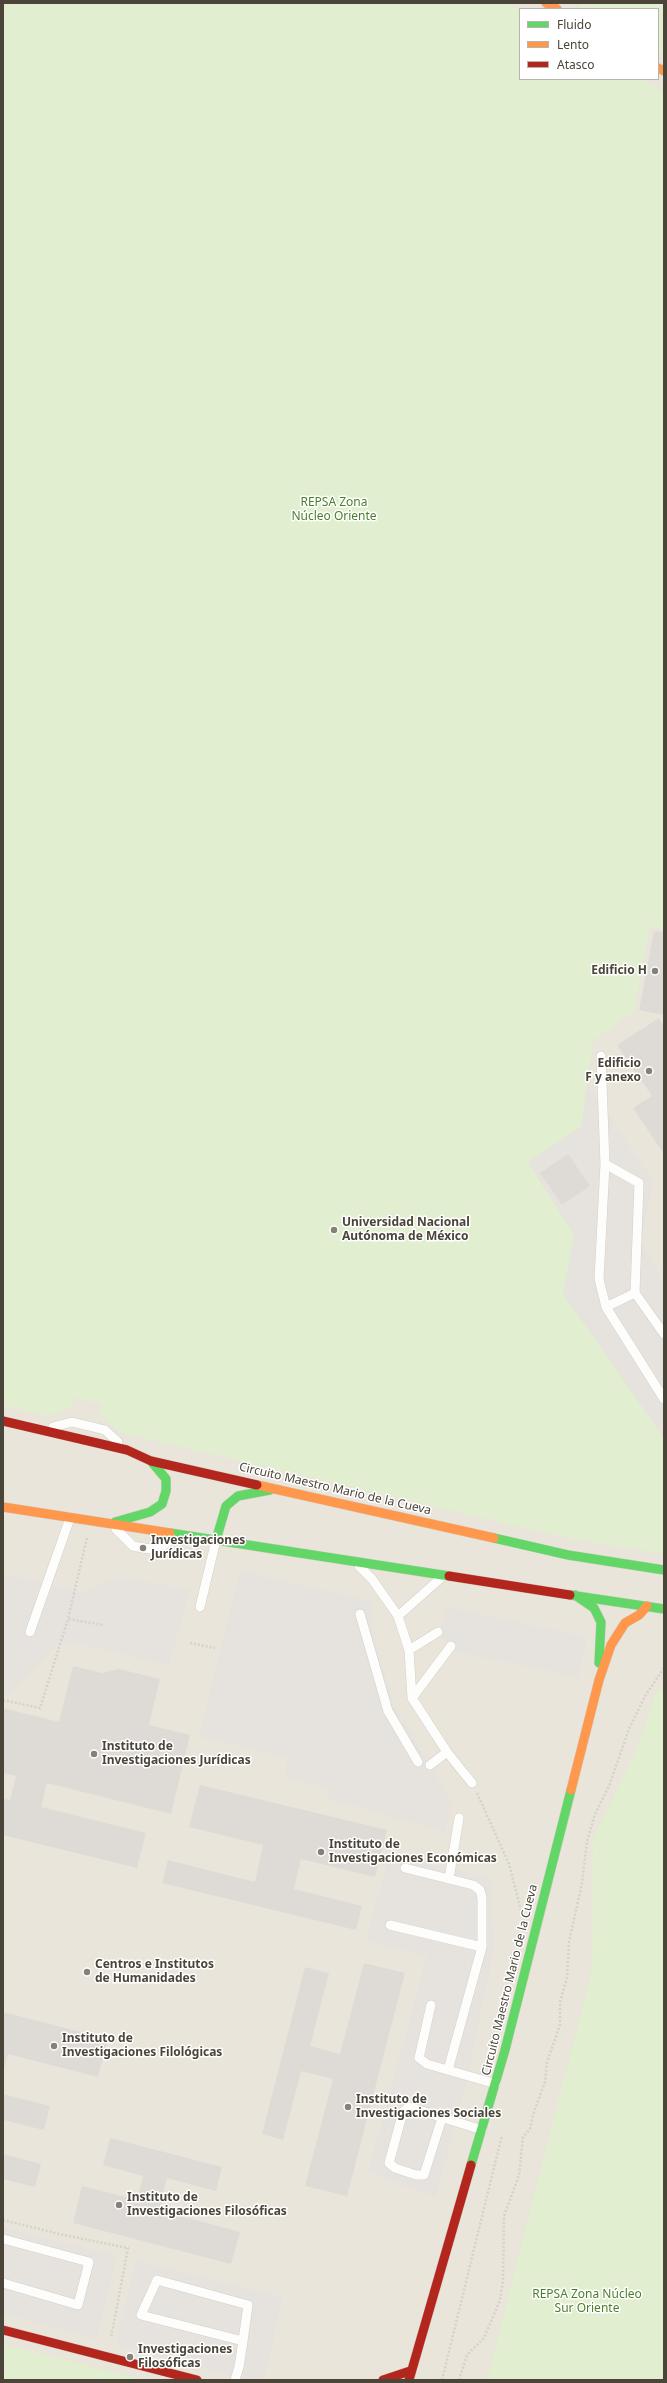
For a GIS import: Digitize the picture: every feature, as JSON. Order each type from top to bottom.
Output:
[{"type":"street","name":"Circuito Maestro Mario de la Cueva","points":[[3,1421],[126,1450],[151,1461],[279,1488],[568,1555],[664,1570]]},
{"type":"street","points":[[110,1524],[150,1512],[162,1504],[166,1491],[166,1480],[151,1461]]},
{"type":"street","points":[[216,1540],[226,1506],[238,1496],[279,1488]]},
{"type":"street","name":"Circuito Maestro Mario de la Cueva","points":[[3,1507],[664,1608]]},
{"type":"street","name":"Circuito Maestro Mario de la Cueva","points":[[574,1594],[594,1608],[601,1622],[598,1680]]},
{"type":"street","name":"Circuito Maestro Mario de la Cueva","points":[[383,2380],[410,2375],[496,2084],[598,1680],[611,1645],[625,1623],[639,1615],[647,1606]]},
{"type":"street","points":[[3,2330],[197,2380]]},
{"type":"lane","points":[[602,1056],[605,1164],[599,1279],[606,1307],[664,1399]]},
{"type":"lane","points":[[605,1164],[639,1183],[635,1293],[664,1334]]},
{"type":"lane","points":[[606,1307],[635,1293]]},
{"type":"lane","points":[[42,1430],[72,1422],[105,1430],[126,1450]]},
{"type":"lane","points":[[30,1632],[70,1517]]},
{"type":"lane","points":[[110,1524],[133,1546],[143,1548],[158,1550],[179,1534]]},
{"type":"lane","points":[[200,1607],[216,1540]]},
{"type":"lane","points":[[354,1561],[372,1579],[398,1616],[409,1650],[412,1698],[447,1752],[472,1783]]},
{"type":"lane","points":[[398,1616],[444,1574]]},
{"type":"lane","points":[[360,1614],[388,1711],[418,1762]]},
{"type":"lane","points":[[409,1650],[438,1632]]},
{"type":"lane","points":[[412,1698],[451,1646]]},
{"type":"lane","points":[[430,1765],[447,1752]]},
{"type":"lane","points":[[449,1879],[459,1818]]},
{"type":"lane","points":[[405,1868],[473,1884],[480,1890],[482,1898],[482,1947],[448,2070]]},
{"type":"lane","points":[[390,1925],[482,1947]]},
{"type":"lane","points":[[431,2005],[419,2058],[427,2064],[496,2084]]},
{"type":"lane","points":[[442,2118],[424,2175],[416,2175],[389,2163],[405,2109],[409,2107],[482,2130]]},
{"type":"lane","points":[[3,2239],[89,2262],[78,2305],[3,2283]]},
{"type":"lane","points":[[235,2380],[243,2341],[248,2305],[157,2280],[141,2315],[243,2341]]},
{"type":"path","points":[[3,1700],[40,1708],[68,1619],[91,1521]]},
{"type":"path","points":[[68,1619],[104,1625]]},
{"type":"path","points":[[190,1643],[215,1648]]},
{"type":"path","points":[[459,2380],[467,2355],[484,2338],[500,2300],[503,2281],[504,2216],[520,2175],[524,2138],[530,2129],[534,2112],[545,2082],[548,2062],[560,2025],[560,2002],[567,1978],[569,1942],[582,1883],[587,1842],[593,1821],[602,1797],[609,1786],[629,1729],[645,1696],[664,1668]]},
{"type":"path","points":[[472,1783],[509,1864],[522,1914]]},
{"type":"path","points":[[3,2220],[128,2248],[108,2357]]},
{"type":"shaded area","name":"Universidad Nacional Autónoma de México","points":[[3,3],[664,3],[664,2380],[3,2380]]},
{"type":"shaded area","points":[[587,1085],[654,1182],[640,1241],[664,1281],[664,1438],[563,1293],[574,1235],[528,1162],[581,1127]]},
{"type":"shaded area","points":[[240,1571],[371,1601],[374,1636],[394,1705],[452,1803],[445,1832],[328,1799],[330,1788],[284,1778],[288,1758],[199,1736]]},
{"type":"shaded area","points":[[3,1574],[84,1592],[118,1577],[190,1589],[169,1665],[69,1642],[54,1647],[8,1696],[3,1694]]},
{"type":"shaded area","points":[[447,1607],[587,1637],[578,1677],[456,1652],[438,1632]]},
{"type":"shaded area","points":[[389,1854],[491,1878],[494,1949],[468,2076],[436,2197],[368,2173],[427,1956],[366,1941]]},
{"type":"shaded area","points":[[3,2227],[117,2256],[97,2339],[3,2314]]},
{"type":"shaded area","points":[[136,2260],[283,2297],[264,2380],[246,2380],[116,2345]]},
{"type":"green space","name":"REPSA Zona Núcleo Oriente","points":[[3,3],[509,3],[519,9],[519,80],[643,80],[664,92],[664,929],[650,927],[634,1011],[593,1041],[581,1127],[529,1162],[574,1235],[563,1294],[664,1438],[664,1554],[577,1540],[118,1432],[99,1412],[101,1404],[74,1398],[72,1407],[47,1416],[3,1405]]},
{"type":"green space","points":[[578,3],[664,3],[664,55],[659,52],[659,8],[581,8]]},
{"type":"green space","name":"REPSA Zona Núcleo Sur Oriente","points":[[664,1684],[664,2380],[487,2380],[592,1970],[593,1840],[637,1748],[655,1695]]},
{"type":"green space","points":[[3,2344],[143,2380],[3,2380]]},
{"type":"building","name":"Edificio H","points":[[654,931],[664,932],[664,1015],[639,1010]]},
{"type":"building","name":"Edificio F y anexo","points":[[659,1018],[664,1026],[664,1154],[633,1108],[652,1096],[617,1045]]},
{"type":"building","points":[[568,1154],[590,1186],[562,1205],[540,1173]]},
{"type":"building","name":"Instituto de Investigaciones Jurídicas","points":[[73,1666],[102,1673],[119,1669],[160,1679],[149,1725],[190,1735],[171,1814],[47,1783],[41,1807],[146,1833],[137,1868],[3,1835],[3,1798],[10,1800],[16,1776],[3,1773],[3,1708],[59,1722]]},
{"type":"building","name":"Instituto de Investigaciones Económicas","points":[[200,1785],[387,1830],[375,1877],[301,1859],[294,1889],[362,1906],[356,1930],[162,1883],[168,1860],[255,1882],[263,1845],[189,1827]]},
{"type":"building","name":"Instituto de Investigaciones Sociales","points":[[364,1963],[405,1973],[347,2196],[305,2186],[333,2079],[301,2071],[283,2140],[262,2134],[305,1967],[329,1973],[310,2046],[340,2054]]},
{"type":"building","name":"Instituto de Investigaciones Filológicas","points":[[3,2012],[108,2039],[98,2077],[8,2054],[3,2073]]},
{"type":"building","points":[[3,2094],[50,2106],[44,2130],[3,2120]]},
{"type":"building","name":"Instituto de Investigaciones Filosóficas","points":[[110,2138],[222,2167],[216,2191],[167,2178],[159,2210],[240,2232],[231,2264],[73,2223],[82,2186],[137,2200],[143,2176],[103,2165]]},
{"type":"building","points":[[3,2154],[41,2164],[35,2187],[3,2179]]},
{"type":"traffic: fast","points":[[115,1522],[150,1512],[162,1504],[166,1491],[166,1479],[151,1461]]},
{"type":"traffic: fast","points":[[216,1540],[226,1506],[238,1496],[270,1490]]},
{"type":"traffic: fast","points":[[170,1533],[449,1576]]},
{"type":"traffic: fast","points":[[494,1538],[568,1555],[664,1570]]},
{"type":"traffic: fast","points":[[570,1595],[664,1609]]},
{"type":"traffic: fast","points":[[575,1595],[594,1608],[601,1622],[599,1663]]},
{"type":"traffic: fast","points":[[471,2165],[505,2050],[571,1790]]},
{"type":"traffic: slow","points":[[546,3],[555,8]]},
{"type":"traffic: slow","points":[[659,68],[664,71]]},
{"type":"traffic: slow","points":[[257,1485],[494,1538]]},
{"type":"traffic: slow","points":[[3,1507],[170,1533]]},
{"type":"traffic: slow","points":[[571,1790],[599,1680],[611,1645],[625,1623],[639,1615],[647,1606]]},
{"type":"traffic: jam","points":[[3,1421],[127,1450],[151,1461],[257,1485]]},
{"type":"traffic: jam","points":[[449,1576],[570,1595]]},
{"type":"traffic: jam","points":[[409,2380],[471,2165]]},
{"type":"traffic: jam","points":[[3,2330],[197,2380]]},
{"type":"traffic: jam","points":[[383,2380],[410,2371]]},
{"type":"place","name":"Edificio H","points":[[655,971]]},
{"type":"place","name":"Edificio F y anexo","points":[[649,1071]]},
{"type":"place","name":"Universidad Nacional Autónoma de México","points":[[334,1230]]},
{"type":"place","name":"Investigaciones Jurídicas","points":[[143,1548]]},
{"type":"place","name":"Instituto de Investigaciones Jurídicas","points":[[94,1754]]},
{"type":"place","name":"Instituto de Investigaciones Económicas","points":[[321,1852]]},
{"type":"place","name":"Centros e Institutos de Humanidades","points":[[87,1972]]},
{"type":"place","name":"Instituto de Investigaciones Filológicas","points":[[54,2046]]},
{"type":"place","name":"Instituto de Investigaciones Sociales","points":[[348,2107]]},
{"type":"place","name":"Instituto de Investigaciones Filosóficas","points":[[119,2205]]},
{"type":"place","name":"Investigaciones Filosóficas","points":[[130,2357]]}]
